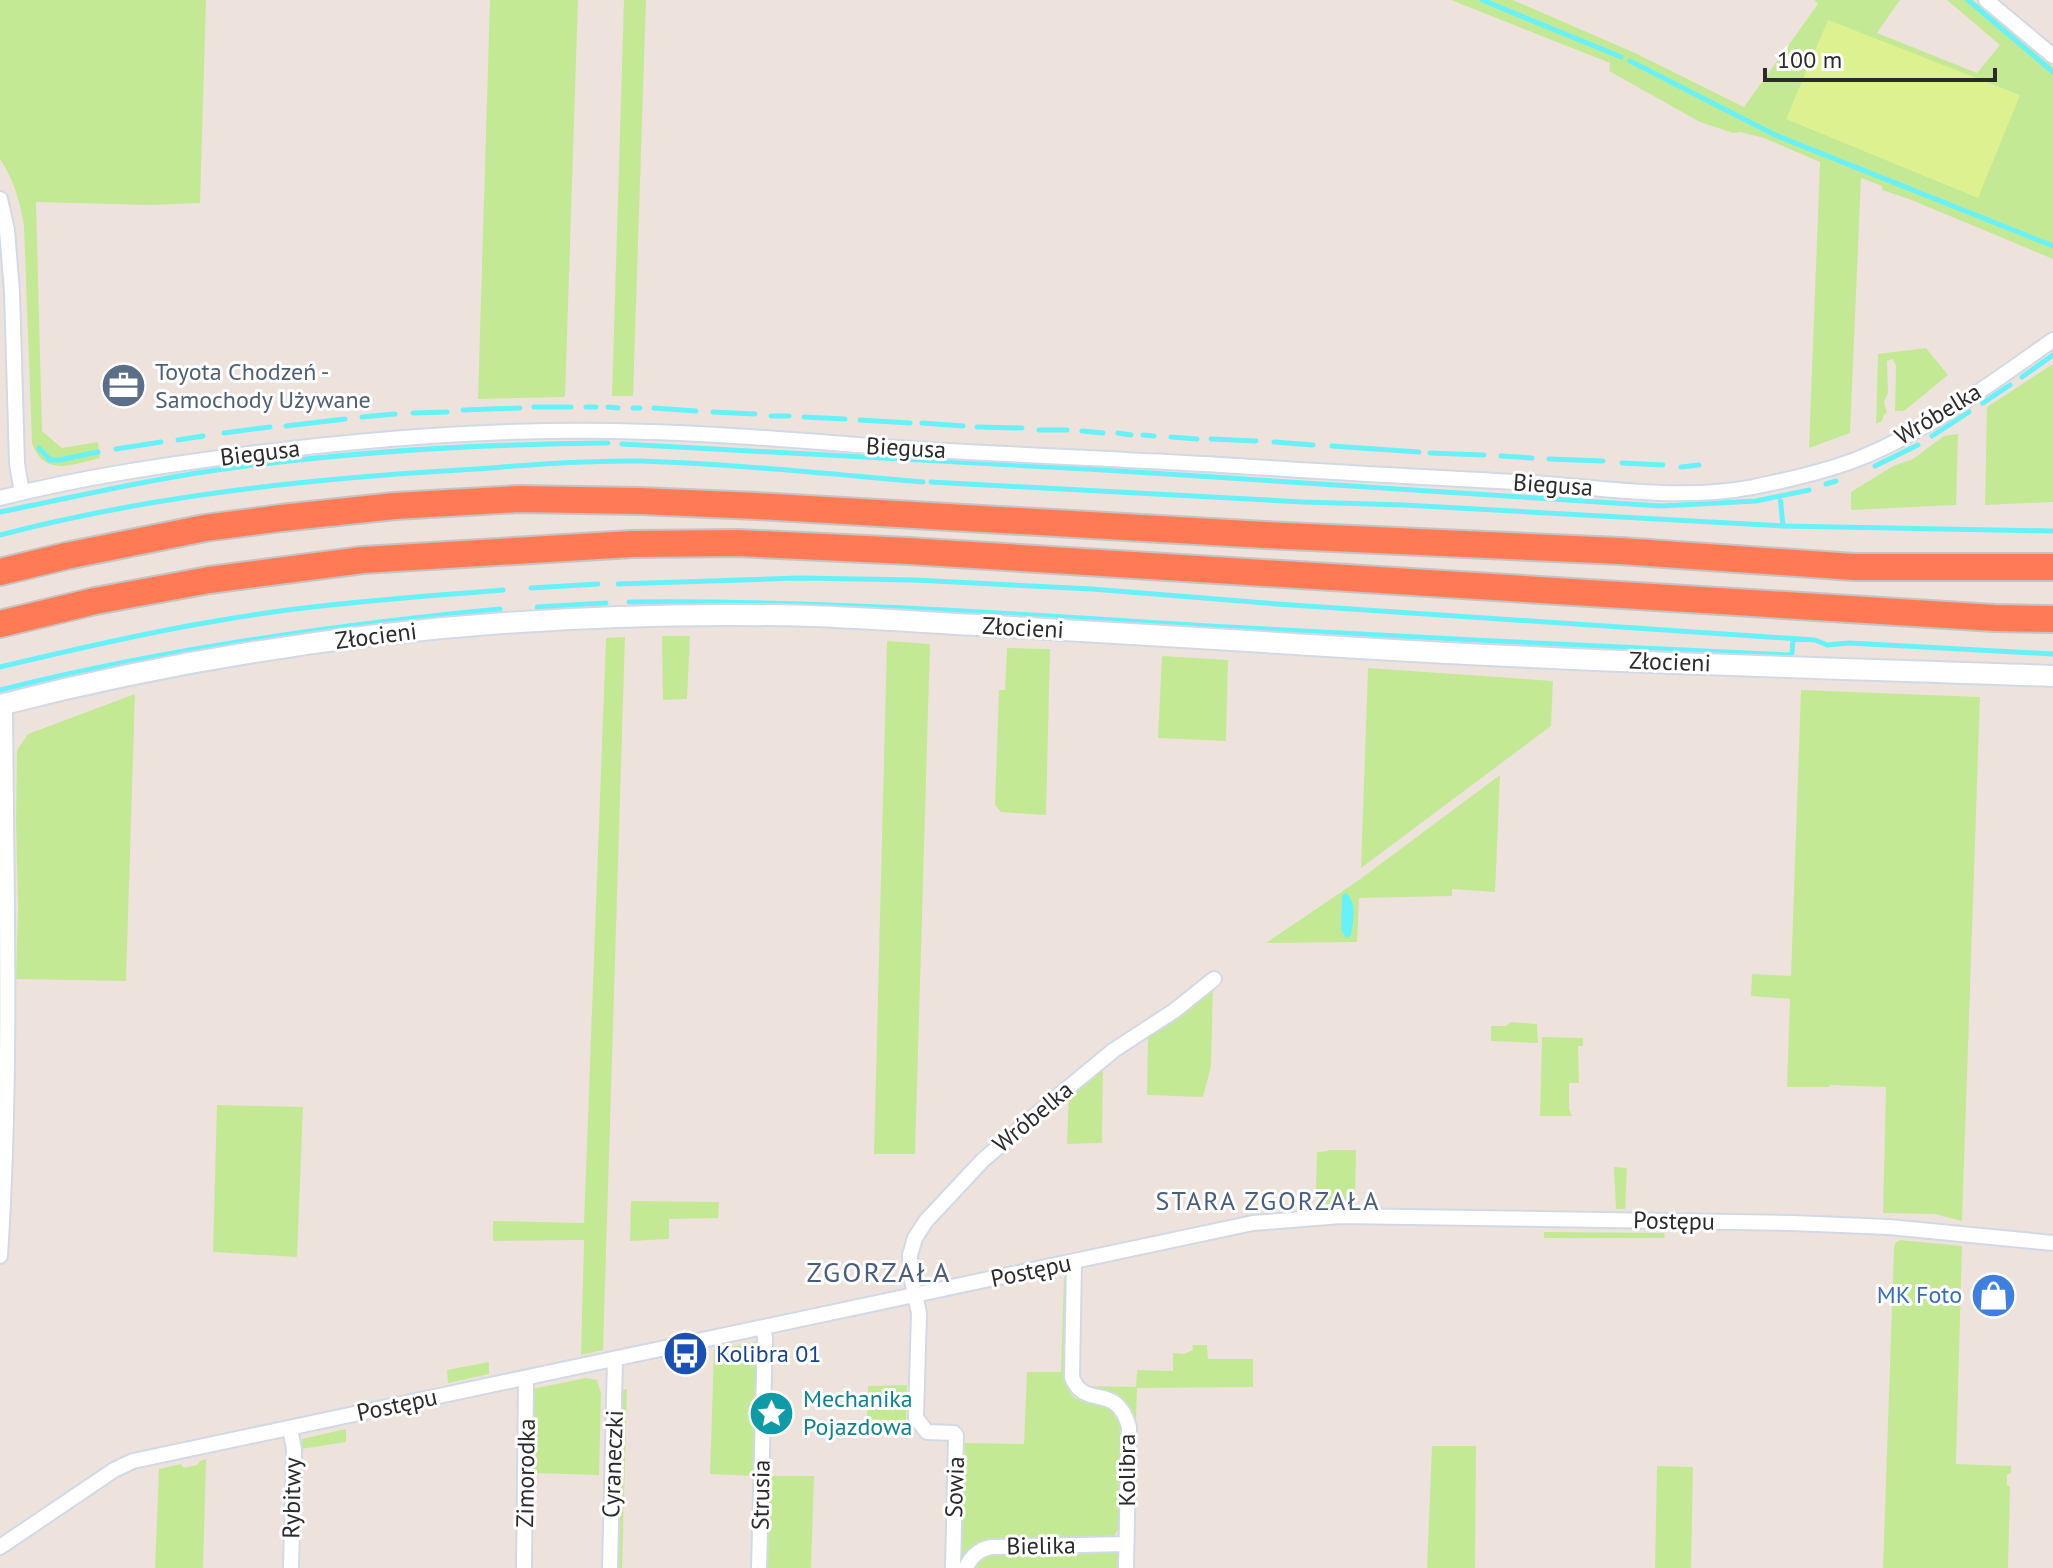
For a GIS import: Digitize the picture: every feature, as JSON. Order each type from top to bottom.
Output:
[{"type":"highway","points":[[0,572],[205,528],[395,506],[519,499],[757,506],[1620,551],[1854,567],[2053,567]]},
{"type":"highway","points":[[0,624],[95,601],[209,580],[363,560],[632,544],[738,543],[2053,619]]},
{"type":"street","points":[[1986,0],[2053,56]]},
{"type":"street","points":[[0,199],[9,245],[17,464],[22,493]]},
{"type":"street","name":"Wróbelka","points":[[1815,473],[1857,459],[1925,426],[2053,340]]},
{"type":"street","name":"Biegusa","points":[[0,498],[55,484],[172,464],[354,442],[577,431],[718,435],[1670,493],[1744,489],[1815,473]]},
{"type":"street","name":"Złocieni","points":[[3,705],[163,667],[370,636],[486,625],[716,616],[812,616],[1400,650],[2053,676]]},
{"type":"street","points":[[0,1256],[8,1012],[3,705]]},
{"type":"street","name":"Wróbelka","points":[[916,1295],[910,1270],[912,1246],[926,1221],[959,1183],[1090,1069],[1132,1037],[1174,1011],[1214,979]]},
{"type":"street","name":"Postępu","points":[[1,1543],[126,1464],[1253,1223],[1341,1216],[1822,1224],[1940,1231],[2053,1243]]},
{"type":"street","name":"Kolibra","points":[[1074,1262],[1072,1377],[1082,1393],[1106,1398],[1120,1406],[1129,1427],[1126,1568]]},
{"type":"street","name":"Sowia","points":[[916,1295],[919,1313],[916,1420],[929,1432],[956,1435],[953,1568]]},
{"type":"street","name":"Strusia","points":[[759,1568],[763,1327]]},
{"type":"street","name":"Cyraneczki","points":[[610,1568],[615,1359]]},
{"type":"street","name":"Zimorodka","points":[[524,1568],[526,1378]]},
{"type":"street","name":"Rybitwy","points":[[290,1428],[294,1449],[291,1568]]},
{"type":"street","name":"Bielika","points":[[966,1568],[978,1552],[991,1547],[1126,1544]]},
{"type":"green space","points":[[0,0],[206,0],[200,203],[36,202],[42,431],[62,448],[98,442],[100,458],[70,465],[52,465],[44,461],[32,443],[24,226],[16,191],[0,159]]},
{"type":"green space","points":[[490,0],[578,0],[565,397],[478,399]]},
{"type":"green space","points":[[624,0],[646,0],[633,396],[612,396]]},
{"type":"green space","points":[[1451,0],[1513,0],[1635,53],[1744,107],[1818,4],[1814,0],[1900,0],[1877,33],[1977,73],[2000,45],[1947,0],[1973,0],[2053,67],[2053,259],[1882,190],[1882,186],[1861,178],[1850,433],[1809,448],[1820,162],[1764,138],[1733,133],[1700,122],[1609,71],[1610,63]]},
{"type":"green space","points":[[1828,20],[2020,95],[1978,198],[1786,119]]},
{"type":"green space","points":[[1926,348],[1948,375],[1904,411],[1895,411],[1896,366],[1893,359],[1887,361],[1888,393],[1884,402],[1887,413],[1876,424],[1878,354]]},
{"type":"green space","points":[[2053,364],[2053,502],[1985,505],[1987,407]]},
{"type":"green space","points":[[1958,434],[1956,505],[1851,510],[1851,492],[1893,466],[1913,459],[1944,436]]},
{"type":"green space","points":[[662,636],[690,636],[687,699],[663,700]]},
{"type":"green space","points":[[625,637],[603,1350],[581,1355],[584,1240],[493,1241],[493,1221],[584,1223],[606,638]]},
{"type":"green space","points":[[887,641],[930,644],[915,1154],[874,1154]]},
{"type":"green space","points":[[1007,648],[1050,649],[1046,815],[1001,812],[995,805],[999,690],[1005,690]]},
{"type":"green space","points":[[1162,656],[1228,660],[1226,741],[1158,738]]},
{"type":"green space","points":[[1368,668],[1553,681],[1551,726],[1361,868]]},
{"type":"green space","points":[[1801,690],[1980,697],[1962,1221],[1935,1214],[1883,1213],[1886,1087],[1787,1087],[1790,999],[1751,996],[1752,974],[1791,976]]},
{"type":"green space","points":[[135,694],[126,981],[16,979],[17,750],[28,734]]},
{"type":"green space","points":[[1500,775],[1495,892],[1452,889],[1452,896],[1359,898],[1357,942],[1266,943],[1359,880]]},
{"type":"green space","points":[[1213,985],[1211,1066],[1203,1097],[1147,1095],[1148,1034]]},
{"type":"green space","points":[[1511,1022],[1537,1024],[1538,1043],[1491,1041],[1491,1026],[1506,1026]]},
{"type":"green space","points":[[1542,1037],[1583,1038],[1583,1046],[1578,1046],[1579,1083],[1569,1083],[1572,1116],[1540,1116]]},
{"type":"green space","points":[[1103,1065],[1102,1143],[1067,1144],[1069,1092]]},
{"type":"green space","points":[[217,1105],[303,1107],[297,1257],[213,1252]]},
{"type":"green space","points":[[1356,1150],[1355,1204],[1321,1204],[1316,1189],[1317,1152]]},
{"type":"green space","points":[[1614,1167],[1627,1168],[1625,1209],[1616,1209]]},
{"type":"green space","points":[[631,1201],[719,1202],[718,1218],[669,1219],[669,1239],[630,1241]]},
{"type":"green space","points":[[1544,1232],[1664,1233],[1665,1238],[1544,1238]]},
{"type":"green space","points":[[1900,1240],[1962,1246],[1956,1464],[2011,1466],[2011,1473],[2007,1475],[2007,1485],[2010,1487],[2008,1568],[1883,1568],[1894,1248]]},
{"type":"green space","points":[[1064,1277],[1068,1280],[1067,1387],[1076,1399],[1099,1402],[1113,1408],[1124,1428],[1120,1525],[1109,1539],[974,1548],[961,1561],[965,1443],[1024,1444],[1027,1372],[1061,1372]]},
{"type":"green space","points":[[756,1342],[753,1476],[710,1474],[714,1350]]},
{"type":"green space","points":[[1192,1345],[1207,1345],[1208,1359],[1253,1359],[1253,1387],[1137,1388],[1136,1422],[1118,1395],[1088,1386],[1136,1387],[1137,1370],[1173,1371],[1173,1353],[1184,1354],[1193,1350]]},
{"type":"green space","points":[[489,1362],[489,1374],[448,1383],[447,1370]]},
{"type":"green space","points":[[586,1378],[597,1380],[601,1393],[599,1475],[531,1473],[532,1389]]},
{"type":"green space","points":[[907,1385],[906,1421],[867,1419],[868,1386]]},
{"type":"green space","points":[[627,1389],[622,1568],[616,1568],[621,1390]]},
{"type":"green space","points":[[346,1429],[346,1442],[301,1449],[302,1439]]},
{"type":"green space","points":[[1432,1446],[1476,1446],[1475,1568],[1427,1568]]},
{"type":"green space","points":[[206,1459],[203,1568],[155,1568],[159,1469],[181,1464],[184,1468]]},
{"type":"green space","points":[[1657,1466],[1693,1467],[1691,1568],[1655,1568]]},
{"type":"green space","points":[[769,1476],[814,1476],[811,1568],[768,1568]]},
{"type":"green space","points":[[1115,1551],[1120,1557],[1120,1568],[973,1568],[988,1554]]},
{"type":"water","points":[[1346,893],[1354,913],[1351,936],[1346,938],[1341,930],[1342,895]]},
{"type":"waterway","points":[[1482,0],[1621,57]]},
{"type":"waterway","points":[[1968,0],[2053,72]]},
{"type":"waterway","points":[[1630,61],[1775,135],[2053,246]]},
{"type":"waterway","points":[[2022,377],[2053,355]]},
{"type":"waterway","points":[[1983,403],[2010,385]]},
{"type":"waterway","points":[[534,407],[571,407]]},
{"type":"waterway","points":[[586,407],[596,407]]},
{"type":"waterway","points":[[608,407],[618,408]]},
{"type":"waterway","points":[[463,410],[520,408]]},
{"type":"waterway","points":[[633,408],[640,408]]},
{"type":"waterway","points":[[654,408],[696,411]]},
{"type":"waterway","points":[[413,413],[447,412]]},
{"type":"waterway","points":[[713,412],[755,414]]},
{"type":"waterway","points":[[1932,436],[1969,412]]},
{"type":"waterway","points":[[362,417],[395,414]]},
{"type":"waterway","points":[[771,416],[789,416]]},
{"type":"waterway","points":[[804,417],[845,419]]},
{"type":"waterway","points":[[286,426],[345,419]]},
{"type":"waterway","points":[[860,420],[910,423]]},
{"type":"waterway","points":[[922,423],[963,426]]},
{"type":"waterway","points":[[224,433],[270,427]]},
{"type":"waterway","points":[[977,427],[1022,428]]},
{"type":"waterway","points":[[1039,430],[1067,430]]},
{"type":"waterway","points":[[1082,431],[1103,433]]},
{"type":"waterway","points":[[1118,433],[1131,435]]},
{"type":"waterway","points":[[1143,435],[1154,436]]},
{"type":"waterway","points":[[178,440],[203,436]]},
{"type":"waterway","points":[[1171,437],[1197,439]]},
{"type":"waterway","points":[[1211,439],[1256,441]]},
{"type":"waterway","points":[[116,449],[161,442]]},
{"type":"waterway","points":[[1274,442],[1313,445]]},
{"type":"waterway","points":[[0,512],[179,476],[285,461],[423,449],[608,443]]},
{"type":"waterway","points":[[622,444],[1104,470],[1661,506],[1756,501],[1809,490]]},
{"type":"waterway","points":[[1875,466],[1918,445]]},
{"type":"waterway","points":[[1332,446],[1419,452]]},
{"type":"waterway","points":[[39,448],[50,460],[98,452]]},
{"type":"waterway","points":[[1430,453],[1484,455]]},
{"type":"waterway","points":[[1501,456],[1532,458]]},
{"type":"waterway","points":[[1549,459],[1603,461]]},
{"type":"waterway","points":[[0,535],[56,521],[228,491],[344,478],[550,464],[676,462],[923,482]]},
{"type":"waterway","points":[[1622,463],[1663,465]]},
{"type":"waterway","points":[[1681,467],[1699,465]]},
{"type":"waterway","points":[[1826,484],[1836,481]]},
{"type":"waterway","points":[[931,482],[1783,526]]},
{"type":"waterway","points":[[1780,496],[1783,526],[2053,531]]},
{"type":"waterway","points":[[618,584],[799,578],[915,580],[1092,589],[1815,640],[1827,645],[1849,643],[2053,654]]},
{"type":"waterway","points":[[531,588],[598,584]]},
{"type":"waterway","points":[[0,667],[135,636],[252,615],[503,590]]},
{"type":"waterway","points":[[629,602],[774,603],[919,609],[1789,655],[1792,653],[1793,639]]},
{"type":"waterway","points":[[537,607],[606,603]]},
{"type":"waterway","points":[[0,690],[124,662],[248,640],[500,609]]},
{"type":"place","name":"Toyota Chodzeń - Samochody Używane","points":[[124,386]]},
{"type":"place","name":"MK Foto","points":[[1993,1295]]},
{"type":"place","name":"Kolibra 01","points":[[685,1354]]},
{"type":"place","name":"Mechanika Pojazdowa","points":[[772,1413]]},
{"type":"district","name":"STARA ZGORZAŁA","points":[[1268,1201]]},
{"type":"district","name":"ZGORZAŁA","points":[[879,1272]]}]
